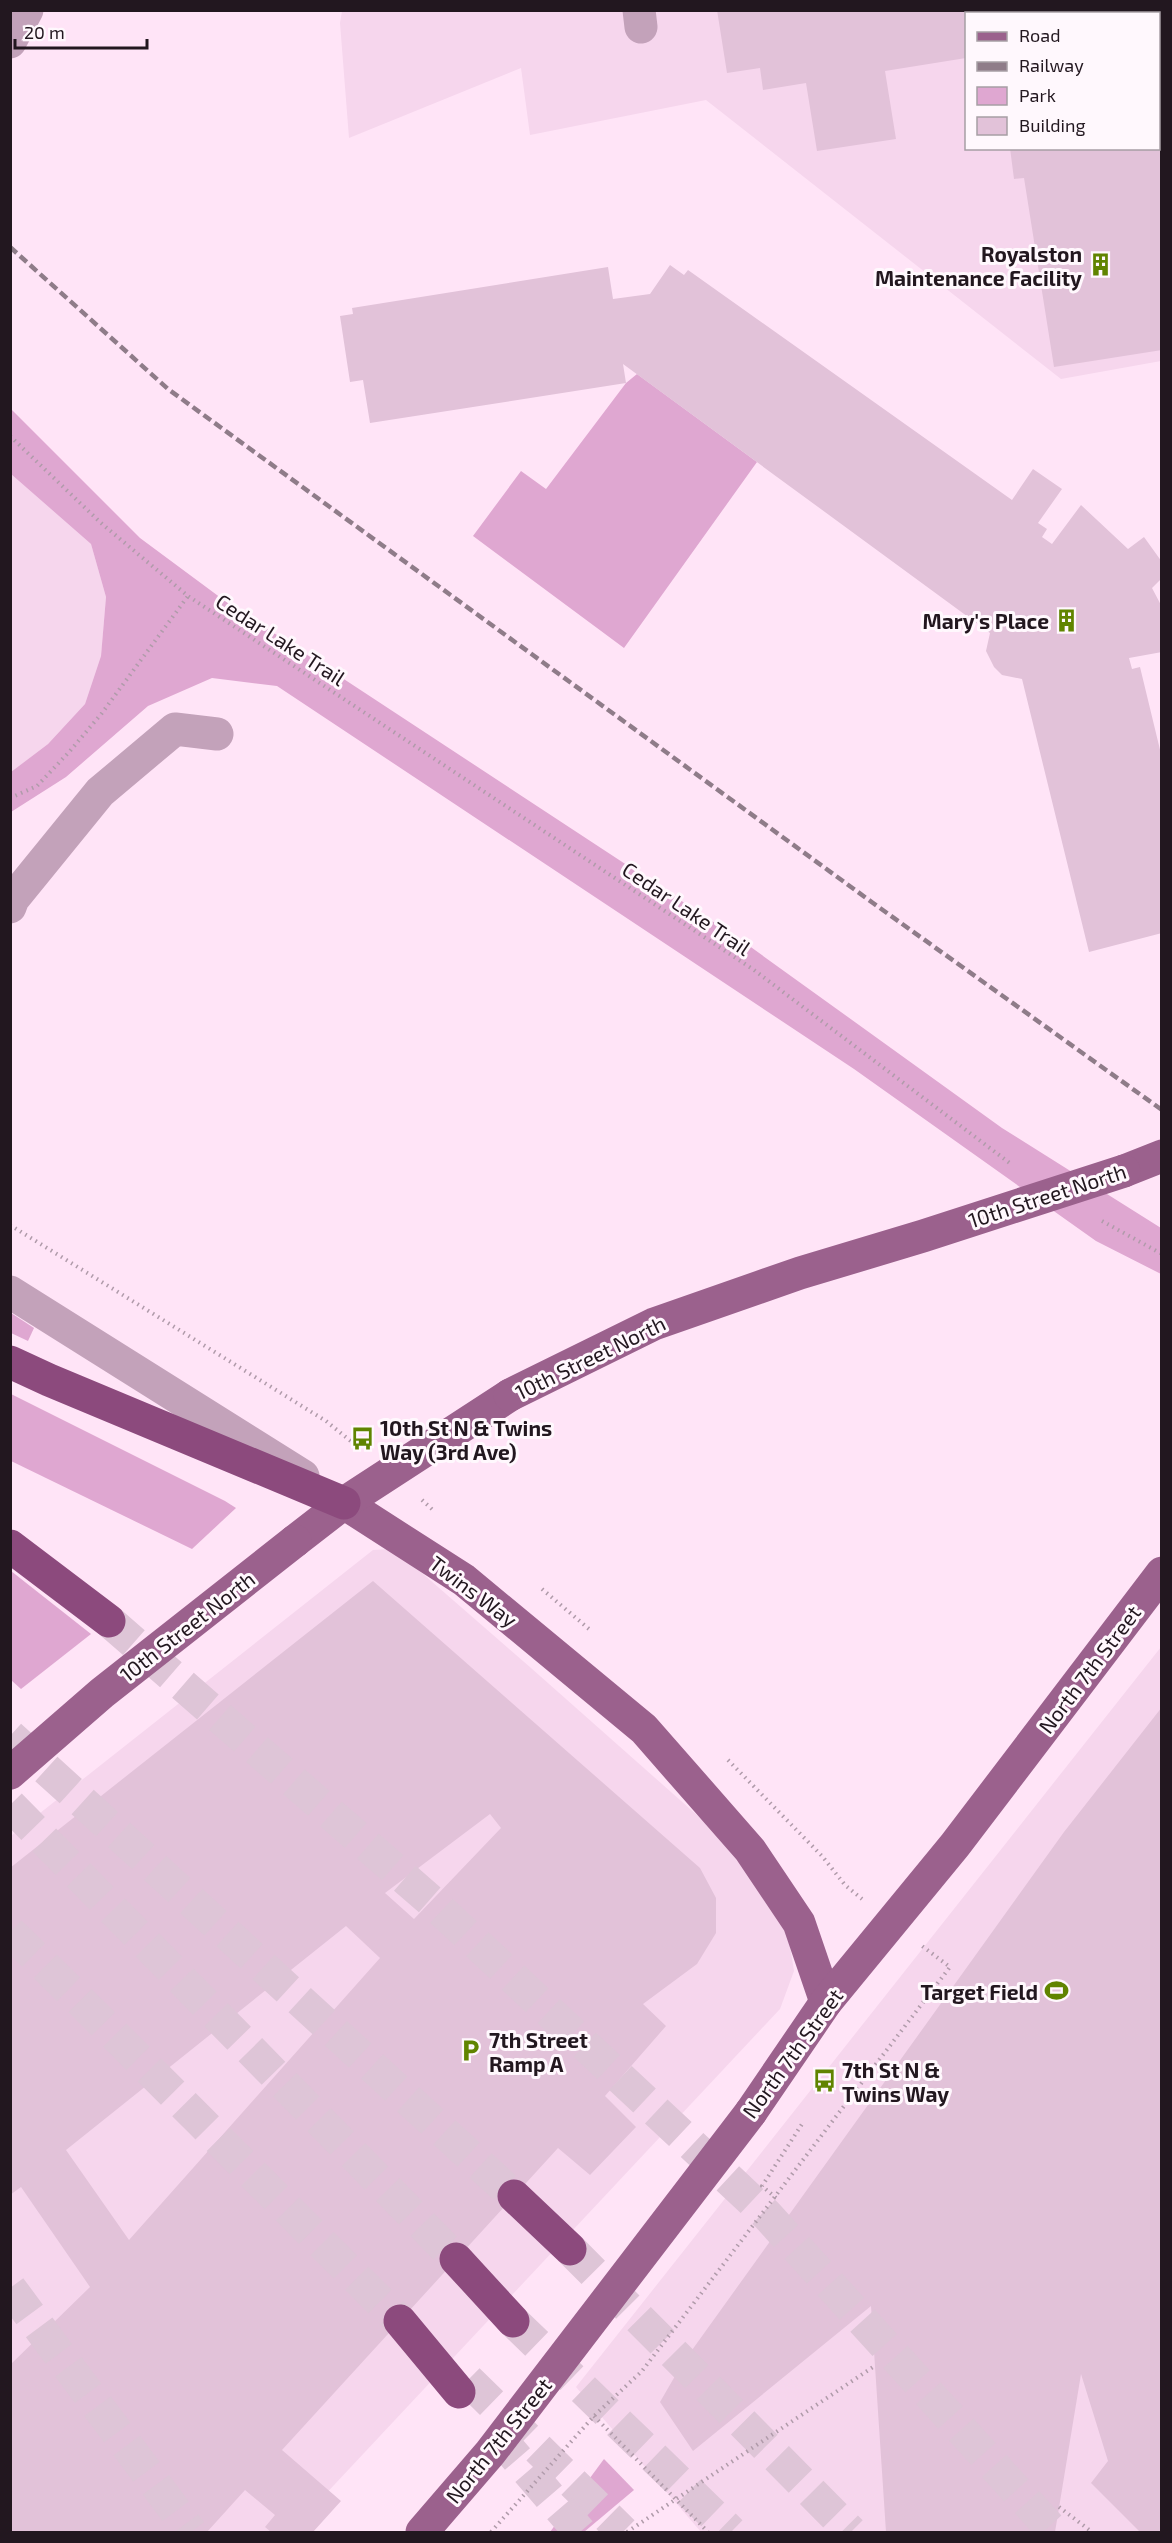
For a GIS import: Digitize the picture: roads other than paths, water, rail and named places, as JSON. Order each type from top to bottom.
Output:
[{"type":"highway","points":[[10,1362],[344,1503]]},
{"type":"highway","points":[[10,1546],[109,1620]]},
{"type":"highway","points":[[514,2196],[570,2249]]},
{"type":"highway","points":[[456,2259],[513,2322]]},
{"type":"highway","points":[[400,2320],[464,2386]]},
{"type":"main road","name":"10th Street North","points":[[10,1773],[102,1693],[344,1503],[510,1395],[654,1324],[800,1272],[946,1229],[1161,1156]]},
{"type":"main road","name":"Twins Way","points":[[344,1503],[464,1580],[644,1729],[750,1850],[799,1923],[826,2002]]},
{"type":"main road","name":"North 7th Street","points":[[422,2532],[490,2453],[751,2112],[826,2002],[923,1884],[1161,1573]]},
{"type":"street","points":[[10,42],[27,10]]},
{"type":"street","points":[[11,901],[100,792],[175,729],[217,734]]},
{"type":"street","name":"Twins Way","points":[[10,1292],[344,1503]]},
{"type":"tunnel","points":[[109,1621],[431,1901],[767,2215],[1054,2532]]},
{"type":"tunnel","points":[[10,1736],[514,2196]]},
{"type":"tunnel","points":[[10,1805],[456,2259]]},
{"type":"tunnel","points":[[10,1932],[400,2321]]},
{"type":"tunnel","points":[[570,2249],[851,2532]]},
{"type":"tunnel","points":[[10,2288],[191,2532]]},
{"type":"tunnel","points":[[513,2321],[731,2532]]},
{"type":"tunnel","points":[[468,2380],[623,2532]]},
{"type":"tunnel","points":[[496,2434],[580,2532]]},
{"type":"railway","points":[[10,247],[168,389],[873,903],[1162,1110]]},
{"type":"place","name":"Royalston Maintenance Facility","points":[[1100,265]]},
{"type":"place","name":"Mary's Place","points":[[1067,620]]},
{"type":"place","name":"10th St N & Twins Way (3rd Ave)","points":[[362,1439]]},
{"type":"place","name":"Target Field","points":[[1056,1991]]},
{"type":"place","name":"7th Street Ramp A","points":[[471,2051]]},
{"type":"place","name":"7th St N & Twins Way","points":[[824,2081]]}]
